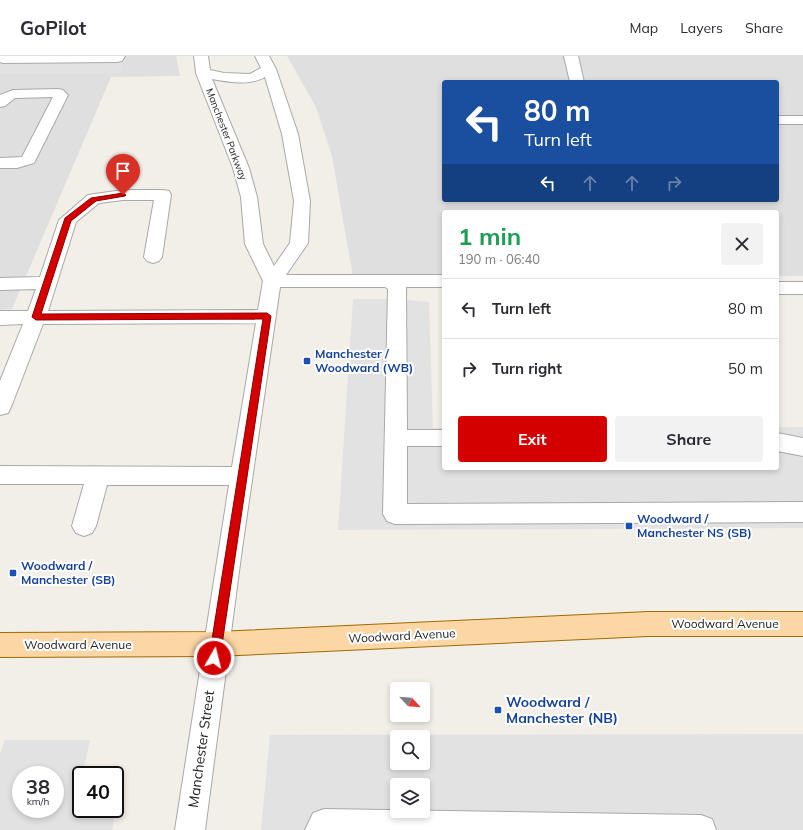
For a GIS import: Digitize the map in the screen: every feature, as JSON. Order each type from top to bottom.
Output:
[{"type":"main road","name":"Woodward Avenue","points":[[0,645],[216,644],[648,624],[803,624]]},
{"type":"street","points":[[5,56],[3,59],[117,58],[118,56]]},
{"type":"street","name":"Manchester Parkway","points":[[201,56],[204,73],[241,168],[249,198],[254,244],[272,281]]},
{"type":"street","points":[[570,56],[576,80]]},
{"type":"street","points":[[204,73],[224,77],[253,78],[265,62]]},
{"type":"street","points":[[216,644],[272,281],[299,243],[302,201],[290,134],[265,62]]},
{"type":"street","points":[[0,103],[8,96],[13,94],[58,93],[61,95],[28,160],[17,163],[0,163]]},
{"type":"street","points":[[779,120],[803,120]]},
{"type":"street","points":[[0,407],[10,359],[36,317],[68,220],[94,199],[123,195],[163,195],[153,257]]},
{"type":"street","points":[[272,281],[442,281]]},
{"type":"street","points":[[388,281],[397,286],[395,514],[803,512]]},
{"type":"street","points":[[0,284],[47,283]]},
{"type":"street","points":[[779,288],[803,288]]},
{"type":"street","points":[[0,318],[267,316]]},
{"type":"street","points":[[396,438],[442,438]]},
{"type":"street","points":[[779,442],[803,447]]},
{"type":"street","points":[[0,474],[242,476]]},
{"type":"street","points":[[84,526],[98,475]]},
{"type":"street","name":"Manchester Street","points":[[190,830],[216,644]]},
{"type":"street","points":[[320,830],[324,824],[701,830]]},
{"type":"shaded area","points":[[0,56],[176,56],[180,76],[111,77],[12,309],[0,310]]},
{"type":"shaded area","points":[[0,56],[127,56],[120,73],[0,73]]},
{"type":"shaded area","points":[[287,56],[803,56],[803,276],[779,276],[779,210],[442,210],[442,277],[353,277],[332,156],[316,107]]},
{"type":"shaded area","points":[[353,299],[397,299],[429,302],[433,428],[442,428],[442,470],[779,470],[779,427],[803,427],[803,528],[338,530]]},
{"type":"shaded area","points":[[803,734],[803,830],[261,830],[270,735],[390,735],[390,770],[430,770],[430,735]]},
{"type":"shaded area","points":[[5,740],[90,740],[84,766],[72,766],[72,818],[114,818],[112,830],[0,830],[0,754]]},
{"type":"place","name":"Manchester / Woodward (WB)","points":[[307,361]]},
{"type":"place","name":"Woodward / Manchester NS (SB)","points":[[629,526]]},
{"type":"place","name":"Woodward / Manchester (SB)","points":[[13,573]]},
{"type":"place","name":"Woodward / Manchester (NB)","points":[[498,710]]},
{"type":"route","points":[[123,195],[94,199],[68,220],[36,317],[267,316],[214,658]]}]
